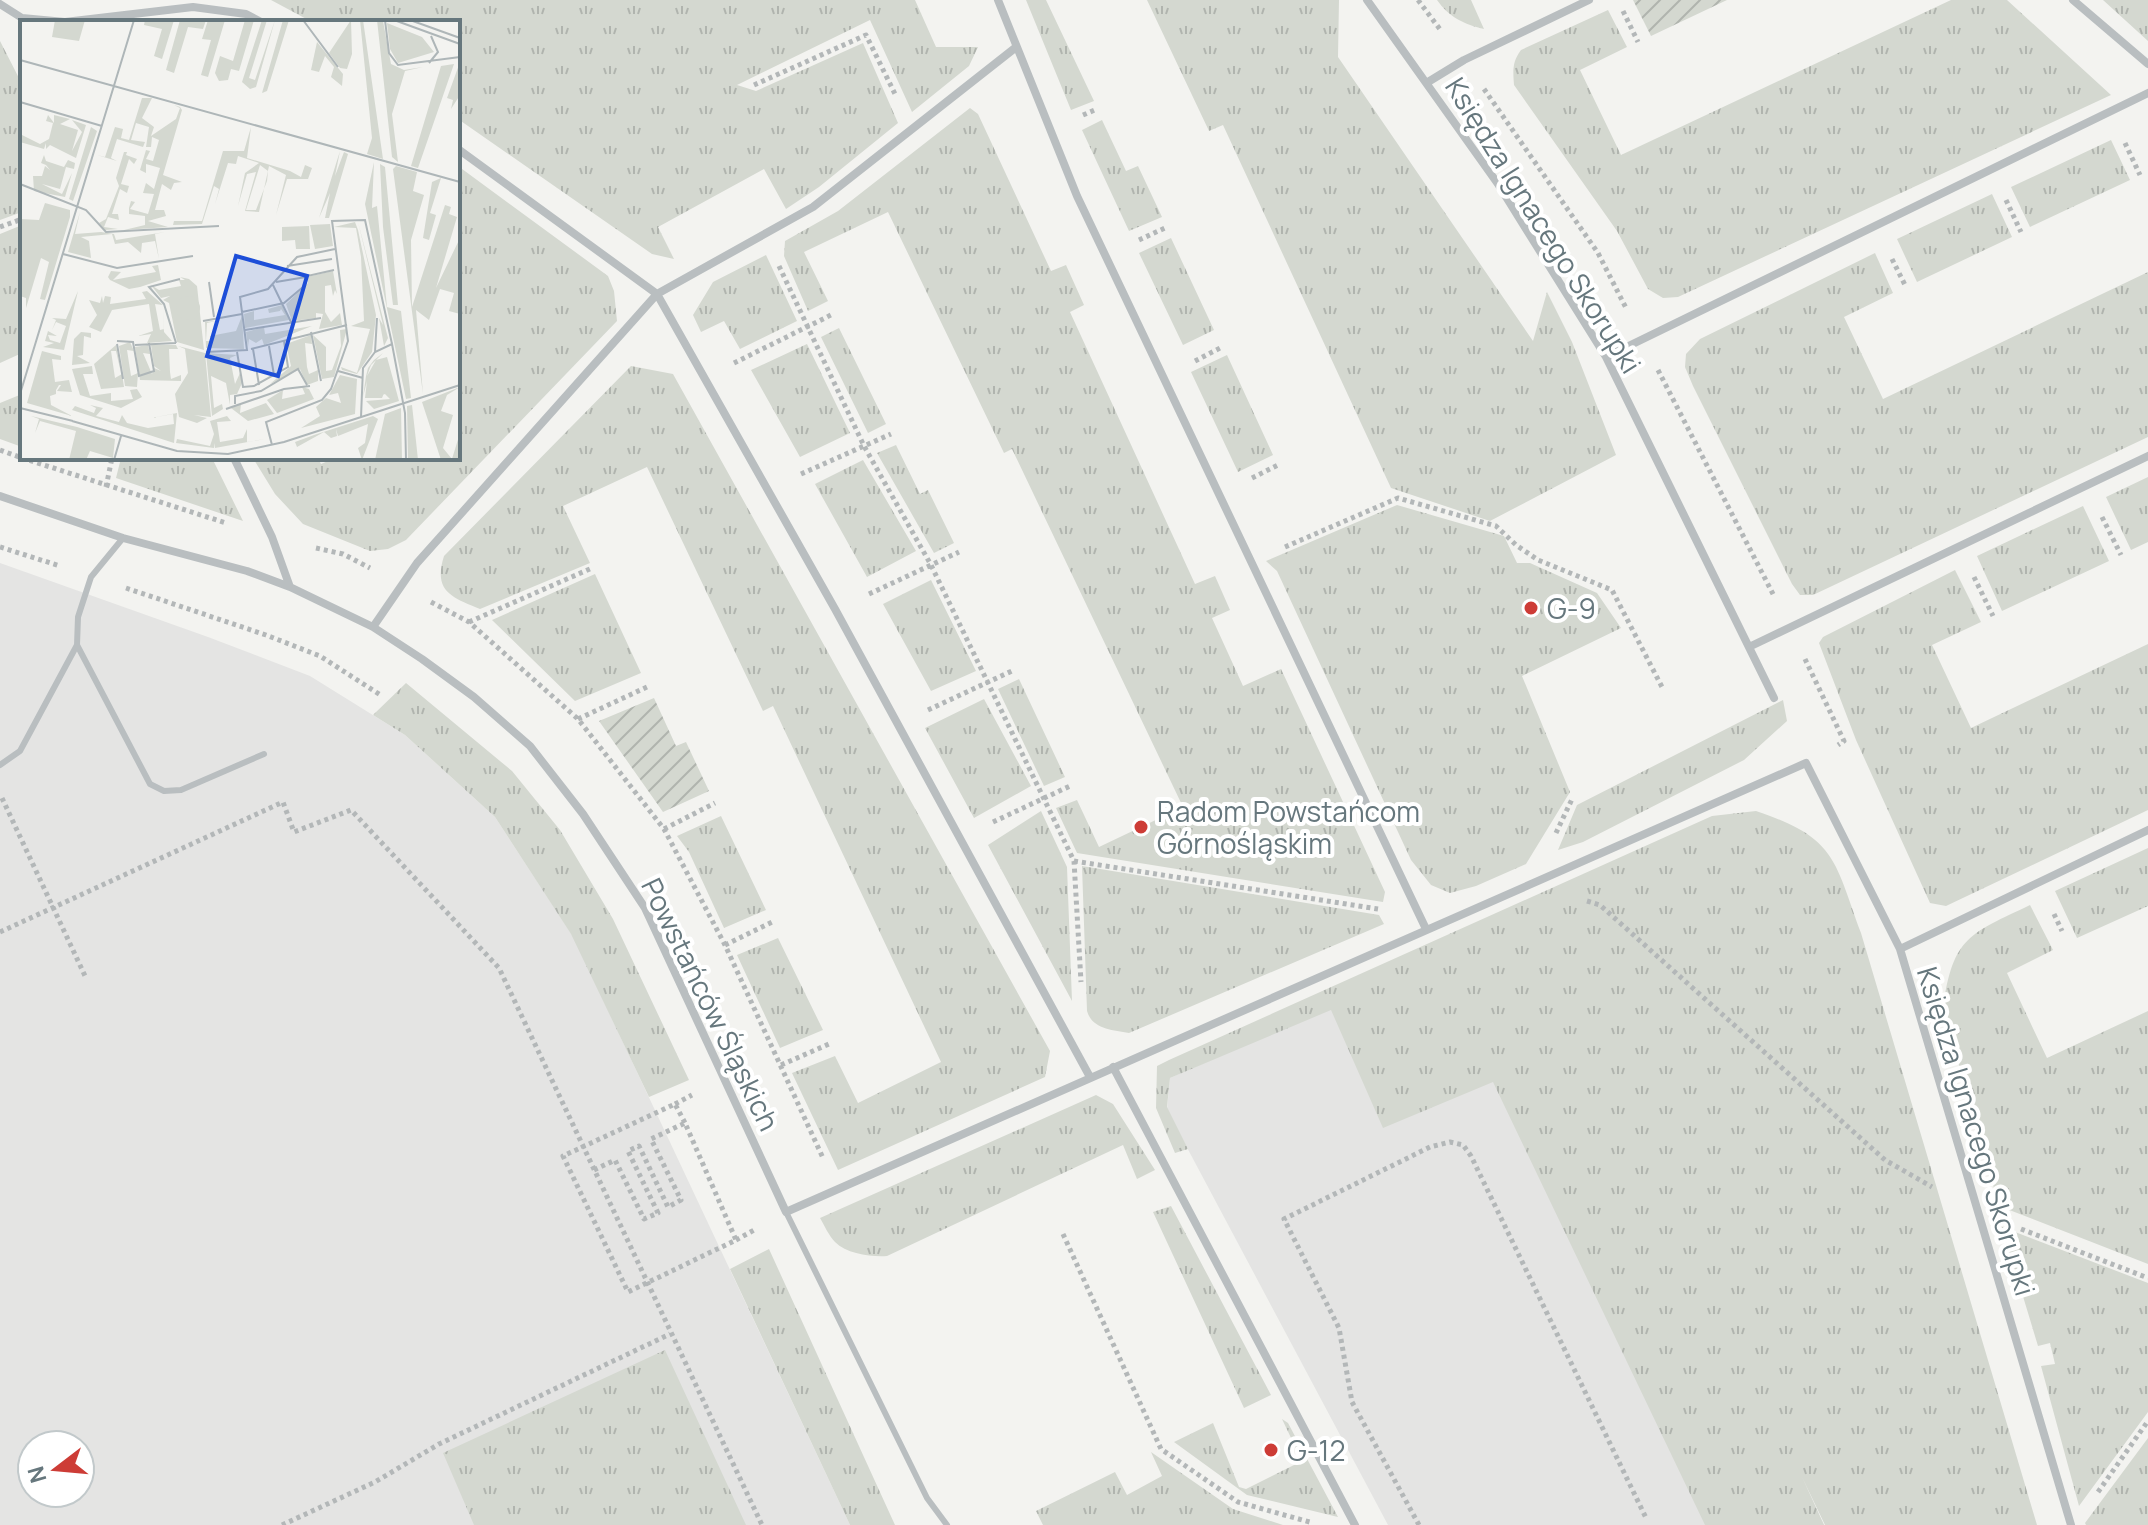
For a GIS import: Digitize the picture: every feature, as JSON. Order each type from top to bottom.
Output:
[{"type":"street","points":[[998,0],[1077,196],[1426,929]]},
{"type":"street","name":"Księdza Ignacego Skorupki","points":[[1367,0],[1498,184],[1606,357],[1774,698]]},
{"type":"street","points":[[1428,82],[1464,60],[1589,0]]},
{"type":"street","points":[[2073,0],[2148,64]]},
{"type":"street","points":[[0,4],[23,20]]},
{"type":"street","points":[[82,20],[193,7],[246,14],[257,20]]},
{"type":"street","points":[[373,627],[417,563],[657,294],[813,207],[1015,48]]},
{"type":"street","points":[[1606,357],[2148,93]]},
{"type":"street","points":[[460,150],[657,294],[835,609],[1090,1077]]},
{"type":"street","points":[[1749,647],[2148,456]]},
{"type":"street","points":[[235,460],[272,537],[290,587]]},
{"type":"street","name":"Powstańców Śląskich","points":[[0,496],[123,538],[247,571],[290,587],[373,627],[474,697],[530,746],[583,814],[645,908],[786,1212]]},
{"type":"street","name":"Księdza Ignacego Skorupki","points":[[1532,882],[1806,763],[1900,949],[2071,1525]]},
{"type":"street","points":[[1900,949],[2148,830]]},
{"type":"street","points":[[786,1212],[1532,882]]},
{"type":"street","points":[[1113,1067],[1355,1525]]},
{"type":"lane","points":[[0,765],[20,751],[77,645],[78,617],[91,577],[123,538]]},
{"type":"lane","points":[[77,645],[150,784],[158,789],[181,790],[264,754]]},
{"type":"lane","name":"Powstańców Śląskich","points":[[786,1212],[927,1498],[947,1525]]},
{"type":"path","points":[[1617,0],[1638,42]]},
{"type":"path","points":[[754,85],[866,35],[912,130]]},
{"type":"path","points":[[0,227],[20,220]]},
{"type":"path","points":[[1138,240],[1167,227]]},
{"type":"path","points":[[765,236],[864,446],[931,565],[1074,861],[1082,1006],[1065,1029]]},
{"type":"path","points":[[705,378],[833,314]]},
{"type":"path","points":[[1195,362],[1222,347]]},
{"type":"path","points":[[766,490],[891,434]]},
{"type":"path","points":[[0,450],[20,457]]},
{"type":"path","points":[[28,460],[272,537]]},
{"type":"path","points":[[106,487],[112,460]]},
{"type":"path","points":[[1251,479],[1278,465]]},
{"type":"path","points":[[1283,548],[1398,498],[1496,526],[1538,560],[1612,590],[1663,689]]},
{"type":"path","points":[[0,547],[266,635],[320,656],[382,696]]},
{"type":"path","points":[[835,609],[959,552]]},
{"type":"path","points":[[469,622],[592,568]]},
{"type":"path","points":[[896,725],[1014,670]]},
{"type":"path","points":[[578,719],[647,687]]},
{"type":"path","points":[[959,838],[1070,786]]},
{"type":"path","points":[[0,794],[86,978]]},
{"type":"path","points":[[0,932],[283,802],[294,832],[351,810],[499,968],[762,1525]]},
{"type":"path","points":[[664,829],[715,803]]},
{"type":"path","points":[[1074,861],[1391,911],[1426,929]]},
{"type":"path","points":[[1532,882],[1600,905],[1885,1160],[1978,1213],[2148,1278]]},
{"type":"path","points":[[725,945],[772,922]]},
{"type":"path","points":[[781,1065],[829,1044]]},
{"type":"path","points":[[675,1104],[736,1240],[628,1292],[563,1156],[583,1146],[675,1104]]},
{"type":"path","points":[[594,1170],[615,1160],[644,1219],[658,1213],[628,1151],[639,1146],[668,1207],[681,1200],[651,1139],[685,1123]]},
{"type":"path","points":[[1419,1525],[1352,1402],[1339,1328],[1284,1219],[1430,1147],[1450,1142],[1463,1145],[1471,1156],[1647,1520]]},
{"type":"path","points":[[1063,1234],[1161,1449],[1238,1502],[1321,1525]]},
{"type":"path","points":[[282,1525],[375,1482],[439,1444],[670,1334]]},
{"type":"path","points":[[2071,1525],[2148,1421]]},
{"type":"shaded area","points":[[0,563],[310,676],[405,735],[495,817],[574,938],[850,1525],[0,1525]]},
{"type":"shaded area","points":[[1542,922],[1824,1525],[1388,1525],[1167,1110],[1170,1078],[1330,1007]]},
{"type":"green space","points":[[271,0],[915,0],[936,47],[978,47],[969,66],[912,112],[870,20],[737,85],[756,91],[863,43],[898,123],[819,187],[786,209],[764,169],[658,227],[674,259],[652,254],[460,120],[460,20],[308,20]]},
{"type":"green space","points":[[1026,0],[1046,0],[1094,101],[1071,110]]},
{"type":"green space","points":[[1147,0],[1339,0],[1338,57],[1533,341],[1547,292],[1572,342],[1616,455],[1490,521],[1391,488],[1223,125],[1209,131]]},
{"type":"green space","points":[[1437,0],[1471,0],[1484,29],[1457,19]]},
{"type":"green space","points":[[1633,0],[1727,0],[1651,36]]},
{"type":"green space","points":[[1951,0],[2007,0],[2111,95],[1678,297],[1663,298],[1648,289],[1617,231],[1514,85],[1513,71],[1521,50],[1608,10],[1627,47],[1580,70],[1621,155]]},
{"type":"green space","points":[[2103,0],[2148,0],[2148,41]]},
{"type":"green space","points":[[0,41],[20,80],[20,213],[0,220]]},
{"type":"green space","points":[[970,108],[978,114],[1051,271],[1066,265],[1084,305],[1070,312],[1195,584],[1215,576],[1230,610],[1212,618],[1243,686],[1281,669],[1385,892],[1383,902],[1077,853],[1056,808],[1077,800],[1099,847],[1183,807],[1012,449],[1004,453],[888,212],[804,252],[828,301],[808,311],[784,256],[785,241],[838,211]]},
{"type":"green space","points":[[1102,120],[1126,171],[1138,166],[1162,217],[1129,231],[1082,130]]},
{"type":"green space","points":[[2111,140],[2130,180],[2030,227],[2011,187]]},
{"type":"green space","points":[[460,167],[608,276],[614,291],[617,321],[406,540],[388,549],[370,551],[303,524],[275,494],[254,460],[319,460],[321,464],[330,460],[460,460]]},
{"type":"green space","points":[[1992,194],[2012,237],[1917,282],[1897,239]]},
{"type":"green space","points":[[20,226],[20,354],[0,363],[0,234]]},
{"type":"green space","points":[[1171,238],[1214,330],[1183,345],[1139,253]]},
{"type":"green space","points":[[1875,253],[1893,293],[1844,317],[1883,399],[2148,272],[2148,437],[1813,595],[1800,595],[1693,386],[1685,367],[1686,354],[1700,339]]},
{"type":"green space","points":[[766,255],[797,321],[740,349],[724,321],[701,332],[693,315],[713,282]]},
{"type":"green space","points":[[839,328],[886,424],[868,433],[821,337]]},
{"type":"green space","points":[[807,344],[850,433],[800,457],[751,370]]},
{"type":"green space","points":[[1227,355],[1273,455],[1238,472],[1191,372]]},
{"type":"green space","points":[[631,366],[673,374],[1050,1051],[1045,1077],[838,1170],[792,1073],[835,1056],[858,1103],[941,1062],[773,706],[763,711],[647,467],[563,506],[590,563],[480,609],[453,596],[443,585],[441,568],[444,556]]},
{"type":"green space","points":[[20,395],[20,446],[0,439],[0,403]]},
{"type":"green space","points":[[896,445],[920,494],[928,490],[954,543],[934,553],[877,453]]},
{"type":"green space","points":[[120,460],[213,460],[243,521],[116,478]]},
{"type":"green space","points":[[863,460],[916,551],[867,577],[815,484]]},
{"type":"green space","points":[[2148,477],[2148,542],[2131,550],[2106,497]]},
{"type":"green space","points":[[1397,505],[1504,536],[1517,563],[1530,563],[1597,593],[1621,628],[1522,676],[1570,792],[1526,864],[1476,886],[1450,893],[1431,885],[1411,860],[1277,571],[1266,561]]},
{"type":"green space","points":[[2083,506],[2109,561],[2002,611],[1977,556]]},
{"type":"green space","points":[[1955,570],[1981,622],[1932,645],[1971,728],[2148,644],[2148,810],[1946,906],[1930,903],[1856,740],[1819,643],[1823,637]]},
{"type":"green space","points":[[595,574],[641,673],[575,701],[492,620]]},
{"type":"green space","points":[[931,580],[976,671],[931,691],[883,604]]},
{"type":"green space","points":[[1019,679],[1065,777],[1044,786],[998,689]]},
{"type":"green space","points":[[406,683],[512,771],[560,830],[613,919],[689,1080],[649,1097],[571,934],[495,817],[405,735],[373,715]]},
{"type":"green space","points":[[654,698],[676,746],[686,742],[709,791],[663,812],[599,721]]},
{"type":"green space","points":[[984,699],[1031,786],[974,818],[925,728]]},
{"type":"green space","points":[[1783,700],[1787,721],[1744,760],[1583,842],[1558,850],[1577,805]]},
{"type":"green space","points":[[1041,811],[1067,867],[1072,1001],[988,845]]},
{"type":"green space","points":[[1756,811],[1802,831],[1817,842],[1837,869],[1861,933],[2037,1525],[1825,1525],[1802,1477],[1824,1525],[1705,1525],[1493,1082],[1383,1128],[1331,1010],[1170,1078],[1167,1107],[1188,1149],[1175,1153],[1156,1108],[1157,1066],[1169,1060],[1712,816]]},
{"type":"green space","points":[[721,816],[766,910],[724,928],[689,852],[677,836]]},
{"type":"green space","points":[[2148,848],[2148,906],[2077,938],[2055,891]]},
{"type":"green space","points":[[1082,866],[1379,915],[1384,924],[1129,1033],[1116,1031],[1093,1022],[1087,1011]]},
{"type":"green space","points":[[2030,905],[2053,950],[2007,973],[2047,1058],[2148,1011],[2148,1264],[1999,1206],[1943,1008],[1952,966],[1968,940],[1992,923]]},
{"type":"green space","points":[[778,938],[823,1030],[780,1048],[737,955]]},
{"type":"green space","points":[[1096,1095],[1113,1104],[1155,1170],[1137,1179],[1123,1145],[887,1256],[860,1254],[840,1246],[820,1218]]},
{"type":"green space","points":[[1171,1206],[1271,1395],[1244,1408],[1153,1212]]},
{"type":"green space","points":[[2002,1227],[2148,1283],[2148,1412],[2079,1506],[2041,1366],[2055,1364],[2050,1343],[2038,1346]]},
{"type":"green space","points":[[769,1249],[895,1525],[850,1525],[730,1269]]},
{"type":"green space","points":[[665,1350],[746,1525],[474,1525],[443,1453]]},
{"type":"green space","points":[[1282,1419],[1288,1423],[1338,1517],[1247,1495],[1174,1442],[1213,1423],[1239,1487],[1246,1489],[1302,1461]]},
{"type":"green space","points":[[2148,1438],[2148,1525],[2086,1525],[2085,1523]]},
{"type":"green space","points":[[1151,1452],[1233,1509],[1283,1525],[1043,1525],[1036,1511],[1115,1472],[1127,1495],[1162,1476]]},
{"type":"place","name":"G-9","points":[[1531,608]]},
{"type":"place","name":"Radom Powstańcom Górnośląskim","points":[[1141,827]]},
{"type":"place","name":"G-12","points":[[1271,1450]]}]
